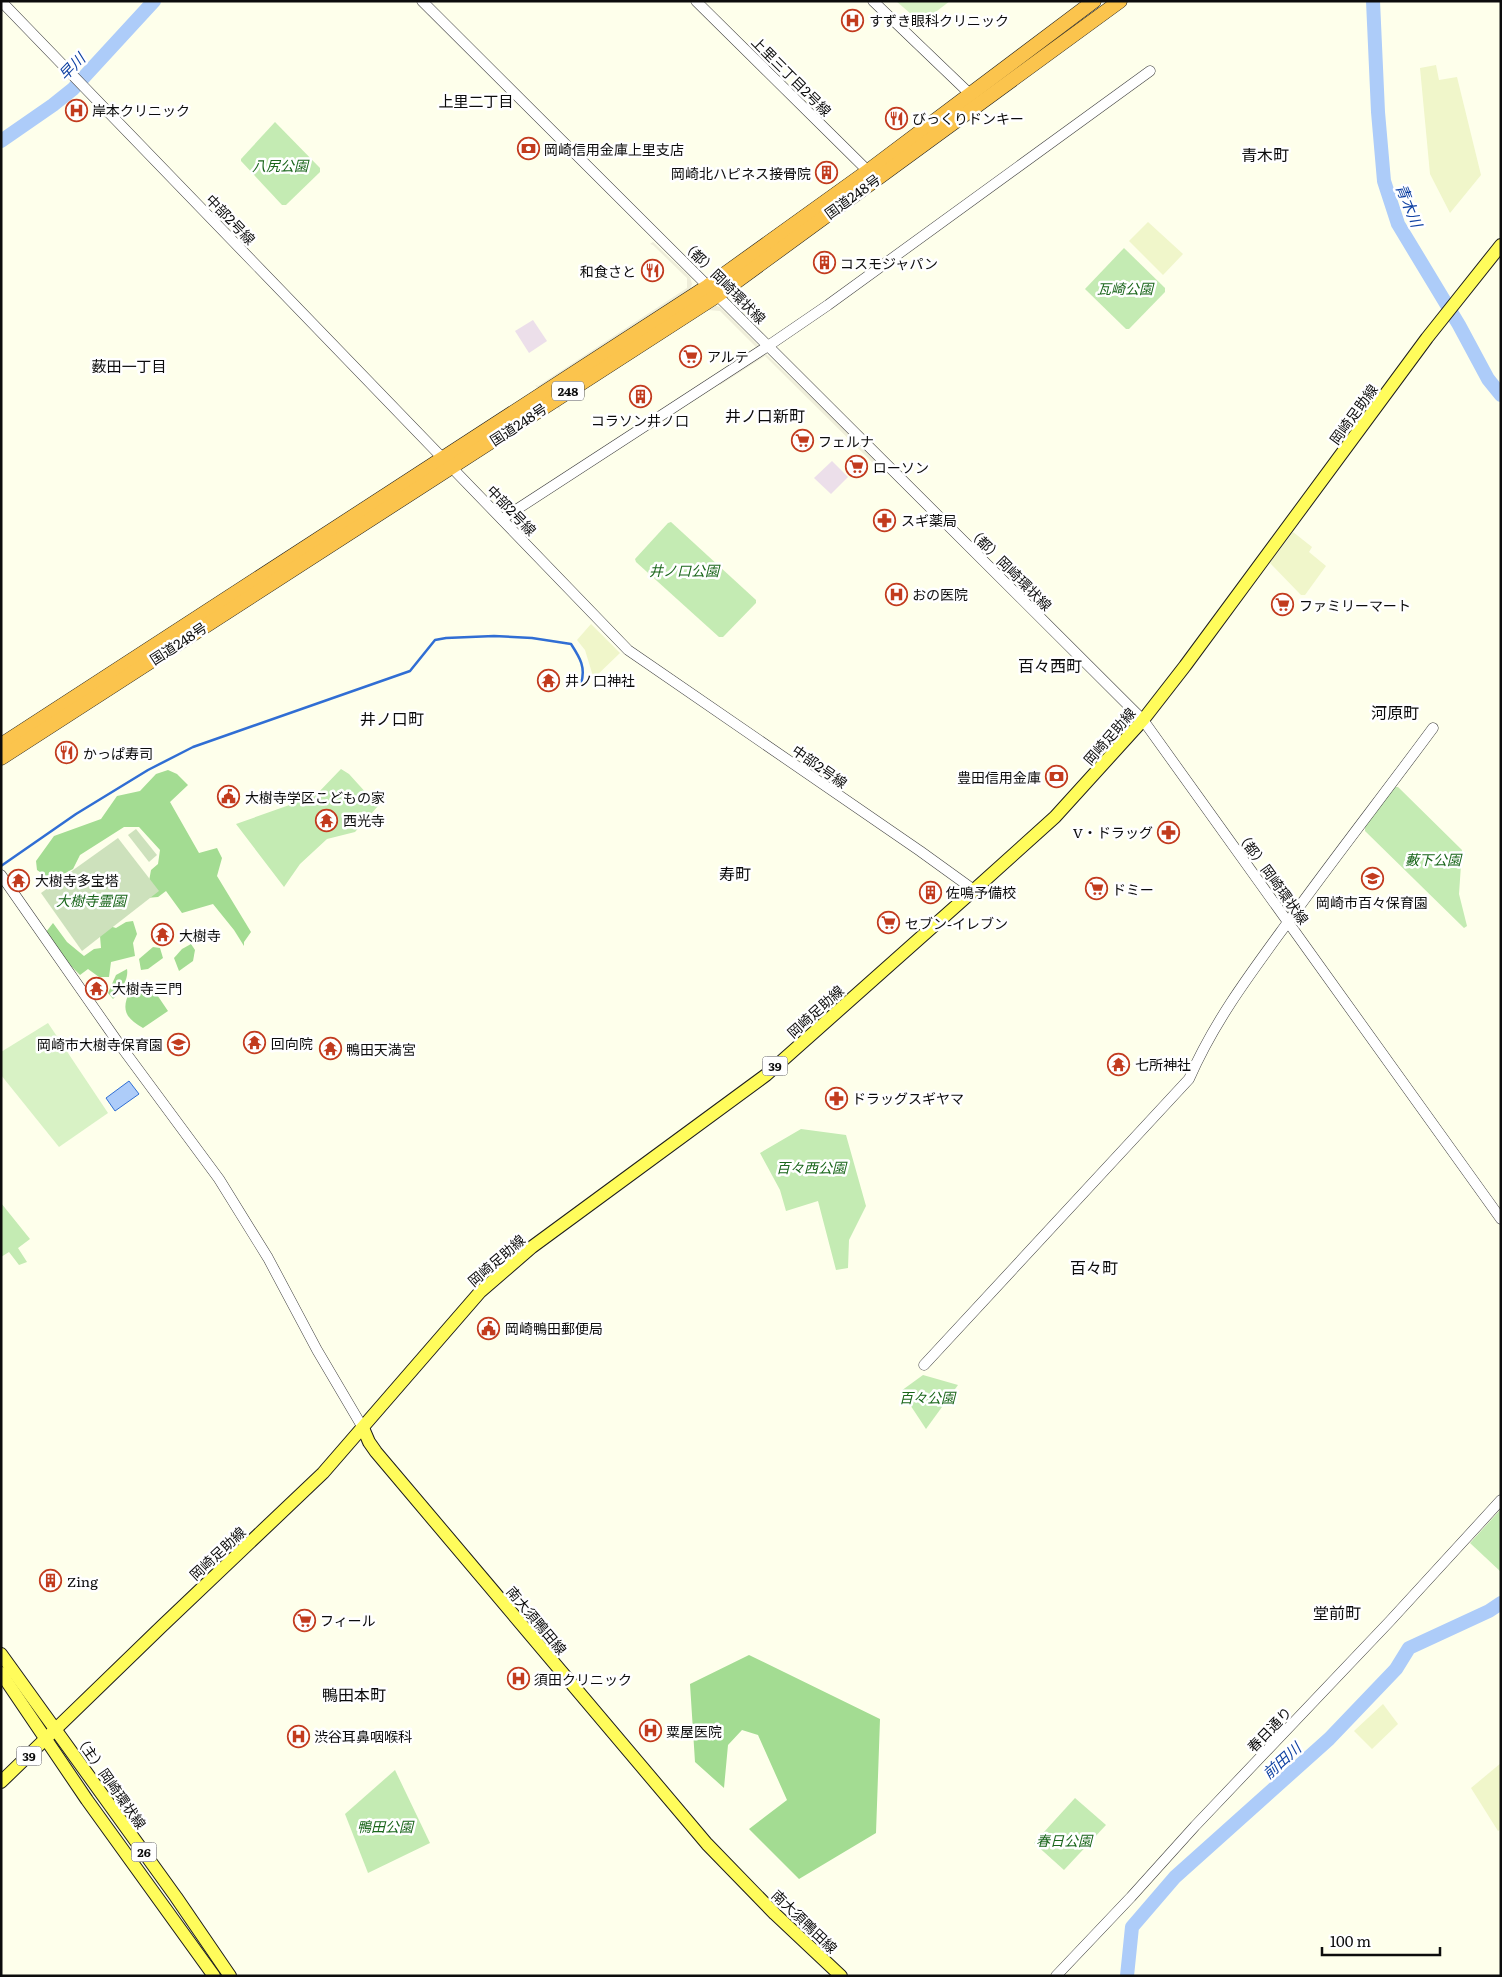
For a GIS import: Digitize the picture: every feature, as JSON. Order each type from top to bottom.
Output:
[{"type":"highway","name":"国道248号","points":[[713,290],[1094,1]]},
{"type":"highway","name":"国道248号","points":[[1,758],[447,463],[713,290],[1120,1]]},
{"type":"highway","name":"国道248号","points":[[1,745],[447,463]]},
{"type":"main road","name":"岡崎足助線","points":[[1,1782],[161,1626],[323,1473],[480,1292],[532,1247],[766,1075],[1055,817],[1143,720],[1191,659],[1427,338],[1501,245]]},
{"type":"main road","name":"南大須鴨田線","points":[[363,1428],[376,1452],[707,1844],[775,1914],[841,1976]]},
{"type":"main road","name":"（主）岡崎環状線","points":[[1,1654],[230,1976]]},
{"type":"main road","name":"26","points":[[1,1673],[87,1800],[214,1976]]},
{"type":"street","name":"中部2号線","points":[[1,1],[628,650],[974,890]]},
{"type":"street","name":"（都）岡崎環状線","points":[[422,1],[1143,720],[1501,1220]]},
{"type":"street","name":"上里三丁目2号線","points":[[696,1],[868,171]]},
{"type":"street","points":[[873,1],[970,94]]},
{"type":"street","points":[[502,519],[768,346],[923,237],[1150,71]]},
{"type":"street","points":[[924,1364],[1189,1079],[1204,1046],[1234,995],[1433,728]]},
{"type":"street","points":[[2,876],[117,1041],[224,1187],[268,1258],[316,1350],[363,1428]]},
{"type":"street","name":"春日通り","points":[[1056,1976],[1195,1826],[1390,1621],[1501,1500]]},
{"type":"shaded area","points":[[653,242],[690,277],[692,284],[689,292],[539,389],[535,385],[538,386],[687,288],[687,278],[650,244]]},
{"type":"shaded area","points":[[714,305],[720,307],[759,346],[757,348],[720,311],[708,310],[560,406],[560,410],[557,407]]},
{"type":"shaded area","points":[[533,320],[547,341],[529,353],[515,331]]},
{"type":"shaded area","points":[[765,353],[887,472],[883,475],[765,356],[719,384]]},
{"type":"shaded area","points":[[832,461],[848,477],[831,494],[814,478]]},
{"type":"green space","points":[[896,1],[950,1],[929,17],[918,20]]},
{"type":"green space","points":[[1436,65],[1439,80],[1457,77],[1481,175],[1450,213],[1430,174],[1420,68]]},
{"type":"green space","name":"八尻公園","points":[[275,122],[320,168],[320,172],[286,205],[282,205],[241,161]]},
{"type":"green space","points":[[1148,222],[1183,254],[1163,275],[1129,241]]},
{"type":"green space","name":"瓦崎公園","points":[[1124,248],[1165,288],[1165,292],[1129,329],[1126,329],[1085,289]]},
{"type":"green space","name":"井ノ口公園","points":[[671,522],[756,600],[756,603],[723,637],[719,637],[636,562],[635,559]]},
{"type":"green space","points":[[1293,532],[1312,547],[1309,552],[1326,566],[1305,595],[1301,595],[1270,563]]},
{"type":"green space","points":[[591,624],[620,653],[595,677],[585,650],[577,640]]},
{"type":"green space","points":[[341,769],[349,774],[378,806],[355,832],[327,839],[300,864],[284,887],[236,824],[315,796]]},
{"type":"green space","points":[[168,770],[177,774],[188,785],[170,802],[199,853],[217,848],[222,858],[217,876],[251,932],[244,942],[244,946],[213,904],[182,913],[166,891],[158,897],[146,898],[151,870],[158,864],[160,850],[139,827],[124,827],[80,855],[73,869],[52,880],[37,870],[36,861],[54,836],[101,819],[117,796],[140,791],[156,774]]},
{"type":"green space","name":"藪下公園","points":[[1394,787],[1398,787],[1462,850],[1459,894],[1467,926],[1464,928],[1365,831],[1365,826]]},
{"type":"green space","points":[[136,829],[157,855],[149,862],[128,835]]},
{"type":"green space","name":"大樹寺霊園","points":[[118,838],[159,891],[82,951],[41,893]]},
{"type":"green space","points":[[133,921],[137,934],[133,943],[135,956],[111,962],[109,977],[99,977],[88,969],[80,975],[64,959],[46,932],[53,923],[67,942],[84,956],[94,949],[101,948],[100,936],[106,925],[116,928],[126,922]]},
{"type":"green space","points":[[191,944],[195,950],[193,961],[179,971],[174,958],[182,949]]},
{"type":"green space","points":[[153,947],[160,948],[163,958],[148,969],[141,970],[139,959]]},
{"type":"green space","points":[[127,969],[125,981],[113,999],[108,993],[116,975]]},
{"type":"green space","points":[[149,983],[168,1011],[143,1028],[132,1021],[125,1008],[130,991],[140,989]]},
{"type":"green space","points":[[48,1023],[108,1113],[59,1147],[1,1075],[1,1052]]},
{"type":"green space","name":"百々西公園","points":[[801,1129],[846,1135],[866,1206],[849,1240],[848,1268],[836,1270],[818,1201],[786,1211],[780,1190],[760,1153]]},
{"type":"green space","points":[[1,1203],[30,1239],[18,1248],[27,1262],[19,1265],[9,1252],[1,1257]]},
{"type":"green space","name":"百々公園","points":[[923,1375],[958,1385],[926,1429],[901,1391]]},
{"type":"green space","points":[[1501,1509],[1501,1572],[1470,1543]]},
{"type":"green space","points":[[749,1655],[880,1719],[876,1833],[799,1879],[749,1829],[787,1800],[758,1735],[742,1730],[728,1745],[724,1788],[695,1762],[690,1684]]},
{"type":"green space","points":[[1383,1704],[1398,1724],[1372,1749],[1354,1731]]},
{"type":"green space","points":[[1501,1763],[1501,1829],[1498,1831],[1471,1788]]},
{"type":"green space","name":"鴨田公園","points":[[395,1770],[430,1843],[368,1873],[345,1814]]},
{"type":"green space","name":"春日公園","points":[[1075,1798],[1106,1825],[1064,1870],[1034,1843]]},
{"type":"water","points":[[129,1081],[139,1094],[115,1111],[106,1098]]},
{"type":"waterway","name":"早川","points":[[1,141],[73,89],[154,1]]},
{"type":"waterway","name":"青木川","points":[[1373,1],[1378,112],[1384,181],[1398,224],[1459,325],[1488,379],[1501,395]]},
{"type":"waterway","points":[[1,866],[76,814],[148,770],[193,747],[410,671],[435,640],[494,636],[532,638],[571,644],[581,663],[583,673],[581,684]]},
{"type":"waterway","name":"前田川","points":[[1127,1976],[1132,1927],[1175,1877],[1329,1739],[1396,1669],[1409,1648],[1489,1611],[1501,1603]]},
{"type":"place","name":"すずき眼科クリニック","points":[[853,20]]},
{"type":"place","name":"岸本クリニック","points":[[76,110]]},
{"type":"place","name":"びっくりドンキー","points":[[896,118]]},
{"type":"place","name":"岡崎信用金庫上里支店","points":[[528,149]]},
{"type":"place","name":"岡崎北ハピネス接骨院","points":[[827,173]]},
{"type":"place","name":"コスモジャパン","points":[[824,263]]},
{"type":"place","name":"和食さと","points":[[652,271]]},
{"type":"place","name":"アルテ","points":[[691,356]]},
{"type":"place","name":"コラソン井ノ口","points":[[640,397]]},
{"type":"place","name":"フェルナ","points":[[802,441]]},
{"type":"place","name":"ローソン","points":[[857,467]]},
{"type":"place","name":"スギ薬局","points":[[885,520]]},
{"type":"place","name":"おの医院","points":[[896,594]]},
{"type":"place","name":"ファミリーマート","points":[[1283,605]]},
{"type":"place","name":"井ノ口神社","points":[[549,680]]},
{"type":"place","name":"かっぱ寿司","points":[[67,753]]},
{"type":"place","name":"豊田信用金庫","points":[[1057,777]]},
{"type":"place","name":"大樹寺学区こどもの家","points":[[229,797]]},
{"type":"place","name":"西光寺","points":[[327,820]]},
{"type":"place","name":"V・ドラッグ","points":[[1169,832]]},
{"type":"place","name":"岡崎市百々保育園","points":[[1372,879]]},
{"type":"place","name":"大樹寺多宝塔","points":[[19,880]]},
{"type":"place","name":"ドミー","points":[[1096,889]]},
{"type":"place","name":"佐鳴予備校","points":[[930,892]]},
{"type":"place","name":"セブン-イレブン","points":[[889,923]]},
{"type":"place","name":"大樹寺","points":[[163,935]]},
{"type":"place","name":"大樹寺三門","points":[[96,988]]},
{"type":"place","name":"回向院","points":[[255,1043]]},
{"type":"place","name":"岡崎市大樹寺保育園","points":[[179,1044]]},
{"type":"place","name":"鴨田天満宮","points":[[330,1049]]},
{"type":"place","name":"七所神社","points":[[1119,1064]]},
{"type":"place","name":"ドラッグスギヤマ","points":[[836,1098]]},
{"type":"place","name":"岡崎鴨田郵便局","points":[[489,1328]]},
{"type":"place","name":"Zing","points":[[51,1581]]},
{"type":"place","name":"フィール","points":[[304,1620]]},
{"type":"place","name":"須田クリニック","points":[[518,1679]]},
{"type":"place","name":"粟屋医院","points":[[650,1731]]},
{"type":"place","name":"渋谷耳鼻咽喉科","points":[[298,1736]]},
{"type":"district","name":"上里二丁目","points":[[476,100]]},
{"type":"district","name":"青木町","points":[[1265,154]]},
{"type":"district","name":"薮田一丁目","points":[[129,365]]},
{"type":"district","name":"井ノ口新町","points":[[765,415]]},
{"type":"district","name":"百々西町","points":[[1050,665]]},
{"type":"district","name":"河原町","points":[[1395,712]]},
{"type":"district","name":"井ノ口町","points":[[392,718]]},
{"type":"district","name":"寿町","points":[[735,873]]},
{"type":"district","name":"百々町","points":[[1094,1267]]},
{"type":"district","name":"堂前町","points":[[1337,1612]]},
{"type":"district","name":"鴨田本町","points":[[354,1694]]}]
